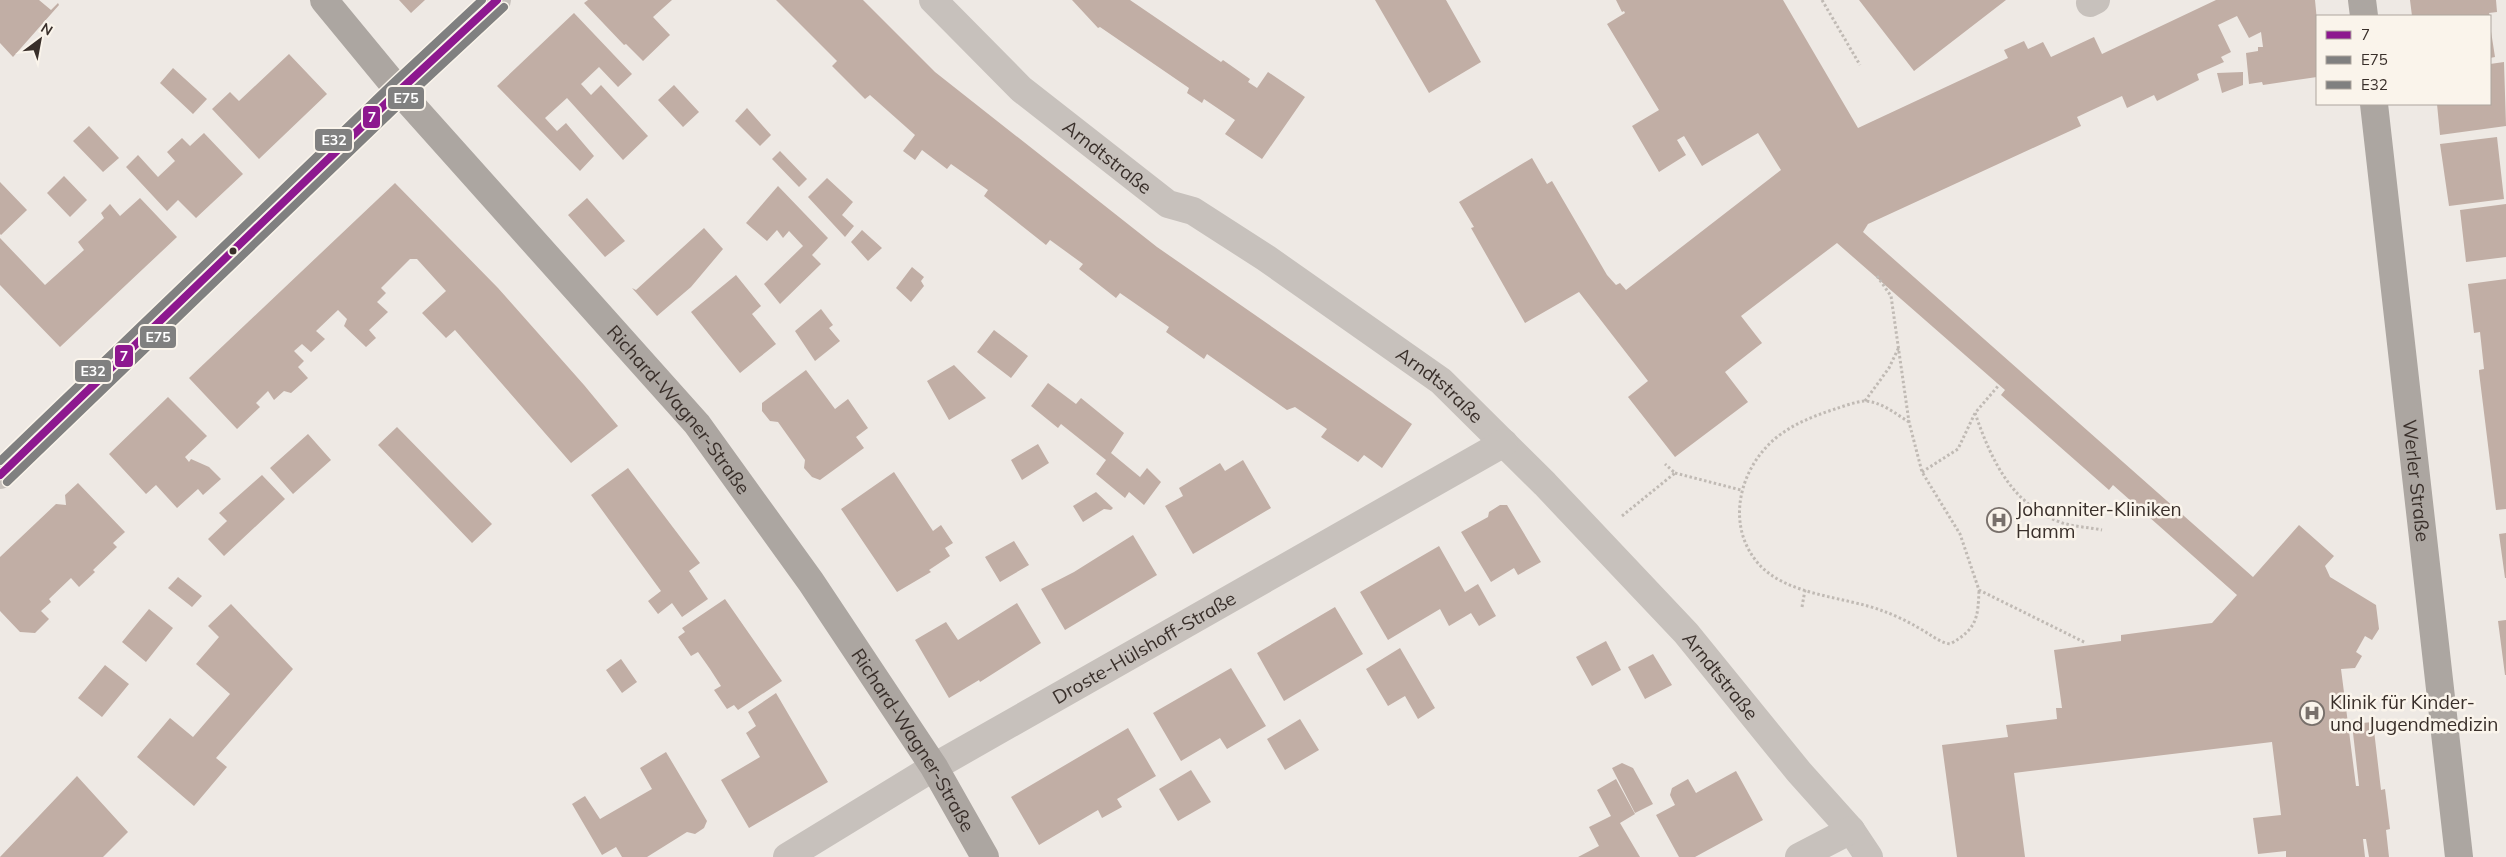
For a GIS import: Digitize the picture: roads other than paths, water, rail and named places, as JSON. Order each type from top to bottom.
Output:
[{"type":"main road","name":"Richard-Wagner-Straße","points":[[324,0],[399,91],[697,424],[812,582],[934,767],[984,857]]},
{"type":"main road","points":[[2362,0],[2364,15]]},
{"type":"main road","name":"Werler Straße","points":[[2374,105],[2459,857]]},
{"type":"street","points":[[0,475],[399,91],[497,0]]},
{"type":"street","name":"Arndtstraße","points":[[933,0],[1021,89],[1168,204],[1193,211],[1218,226],[1441,381],[1596,536],[1686,633],[1799,772],[1851,830],[1869,857]]},
{"type":"street","name":"Droste-Hülshoff-Straße","points":[[788,857],[934,767],[1504,443]]},
{"type":"street","points":[[1799,857],[1851,830]]},
{"type":"place","name":"Johanniter-Kliniken Hamm","points":[[1999,520]]},
{"type":"place","name":"Klinik für Kinder- und Jugendmedizin","points":[[2312,713]]}]
